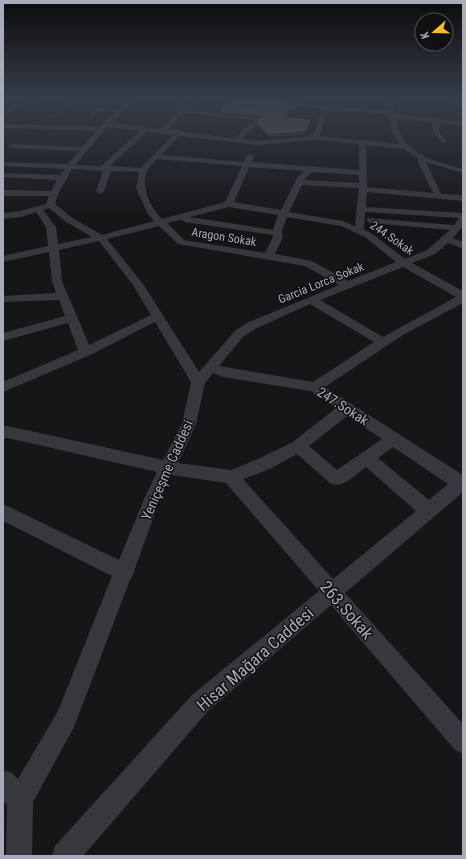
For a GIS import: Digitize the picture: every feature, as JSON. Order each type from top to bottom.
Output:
[{"type":"street","points":[[21,138],[9,148],[86,149]]},
{"type":"street","points":[[3,216],[21,214],[38,209],[51,199],[71,166],[95,138]]},
{"type":"street","points":[[100,191],[106,168],[137,138]]},
{"type":"street","points":[[3,164],[143,170],[173,138]]},
{"type":"street","points":[[223,138],[258,143],[315,138]]},
{"type":"street","points":[[317,138],[404,147],[422,157],[463,171]]},
{"type":"street","points":[[398,138],[404,147]]},
{"type":"street","points":[[3,259],[101,238],[229,204],[246,163],[258,143]]},
{"type":"street","points":[[359,231],[363,188],[361,173],[362,143]]},
{"type":"street","points":[[154,157],[361,173]]},
{"type":"street","points":[[422,157],[422,162],[438,195]]},
{"type":"street","name":"Aragon Sokak","points":[[143,170],[140,188],[152,214],[181,242],[308,263],[348,286]]},
{"type":"street","points":[[269,256],[278,237],[277,233],[284,214],[300,182],[309,170]]},
{"type":"street","points":[[3,176],[63,178]]},
{"type":"street","points":[[300,182],[463,198]]},
{"type":"street","points":[[3,193],[51,199],[68,219],[101,238],[138,284],[198,382]]},
{"type":"street","name":"244.Sokak","points":[[229,204],[343,224],[368,235],[404,263],[463,297]]},
{"type":"street","points":[[361,209],[463,207]]},
{"type":"street","points":[[38,209],[51,227],[57,281],[85,352]]},
{"type":"street","points":[[361,209],[461,222]]},
{"type":"street","points":[[361,209],[461,222]]},
{"type":"street","points":[[180,218],[277,233]]},
{"type":"street","name":"Garcia Lorca Sokak","points":[[198,382],[239,334],[251,326],[311,300],[431,252],[448,239],[461,222]]},
{"type":"street","points":[[448,239],[463,246]]},
{"type":"street","points":[[3,299],[64,296]]},
{"type":"street","points":[[314,387],[399,332],[463,297]]},
{"type":"street","points":[[311,300],[383,342]]},
{"type":"street","points":[[3,387],[85,352],[158,316]]},
{"type":"street","points":[[3,337],[72,318]]},
{"type":"street","name":"247.Sokak","points":[[210,367],[223,372],[314,387],[462,483]]},
{"type":"street","name":"Yeniçeşme Caddesi","points":[[19,856],[20,800],[66,719],[153,497],[189,424],[198,382]]},
{"type":"street","points":[[3,433],[8,432],[168,468],[231,477],[264,464],[298,446],[347,408]]},
{"type":"street","points":[[298,446],[337,479],[393,439]]},
{"type":"street","points":[[366,458],[429,511]]},
{"type":"street","name":"263.Sokak","points":[[231,477],[463,742]]},
{"type":"street","name":"Hisar Mağara Caddesi","points":[[65,856],[200,703],[462,483]]},
{"type":"street","points":[[3,512],[124,573]]},
{"type":"street","points":[[3,782],[20,800]]}]
